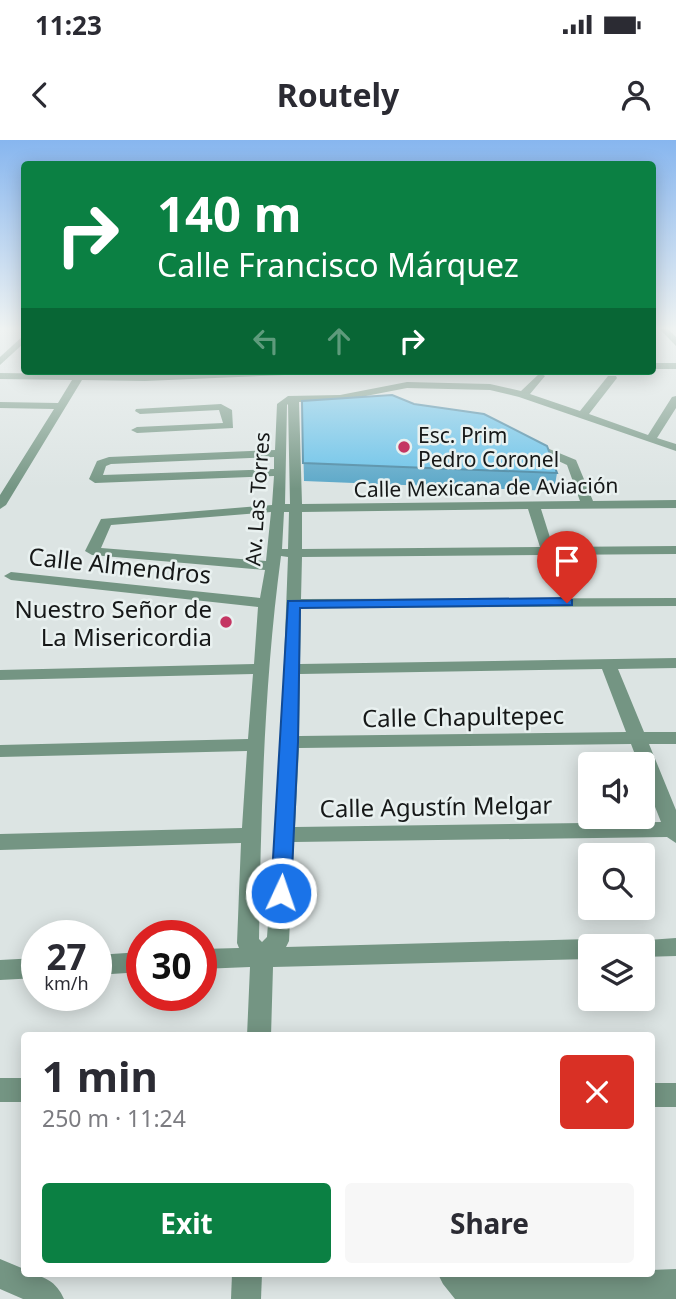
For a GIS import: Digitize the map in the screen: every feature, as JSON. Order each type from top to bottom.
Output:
[{"type":"street","points":[[0,505],[76,381]]},
{"type":"street","points":[[97,381],[139,388],[221,407],[227,410],[229,426],[136,435],[139,388]]},
{"type":"street","points":[[139,388],[169,381]]},
{"type":"street","points":[[287,381],[288,399],[340,398],[407,385],[490,387],[523,395],[676,448]]},
{"type":"street","points":[[523,395],[535,381]]},
{"type":"street","points":[[583,415],[610,381]]},
{"type":"street","name":"Av. Las Torres","points":[[288,399],[294,403],[296,508],[290,742],[278,941],[262,956],[247,943],[251,835],[266,603],[273,559],[280,472],[282,404],[288,399]]},
{"type":"street","points":[[651,439],[676,399]]},
{"type":"street","points":[[0,405],[61,406]]},
{"type":"street","points":[[516,438],[572,463],[588,505]]},
{"type":"street","points":[[280,472],[95,479],[101,464],[109,461],[281,453]]},
{"type":"street","points":[[0,477],[16,477]]},
{"type":"street","name":"Calle Mexicana de Aviación","points":[[273,559],[92,551],[106,522],[277,508],[676,505]]},
{"type":"street","points":[[533,506],[548,551]]},
{"type":"street","points":[[273,559],[295,553],[676,550]]},
{"type":"street","name":"Calle Almendros","points":[[11,576],[266,603]]},
{"type":"street","points":[[293,604],[676,602]]},
{"type":"street","points":[[264,638],[293,637]]},
{"type":"street","points":[[292,668],[676,663]]},
{"type":"street","points":[[608,664],[675,832]]},
{"type":"street","points":[[0,675],[261,669]]},
{"type":"street","points":[[260,707],[290,707]]},
{"type":"street","name":"Calle Chapultepec","points":[[290,742],[676,738]]},
{"type":"street","points":[[0,751],[257,745]]},
{"type":"street","name":"Calle Agustín Melgar","points":[[284,835],[675,832]]},
{"type":"street","points":[[0,842],[251,835]]},
{"type":"street","points":[[655,948],[676,947]]},
{"type":"street","points":[[217,958],[578,949]]},
{"type":"street","points":[[259,1032],[262,956]]},
{"type":"street","points":[[0,970],[21,969]]},
{"type":"street","points":[[0,1090],[21,1090]]},
{"type":"street","points":[[655,1095],[676,1095]]},
{"type":"street","points":[[0,1274],[42,1292],[49,1299]]},
{"type":"street","points":[[246,1299],[247,1277]]},
{"type":"street","points":[[459,1281],[676,1283]]},
{"type":"building","name":"Esc. Prim Pedro Coronel","points":[[392,395],[414,404],[484,414],[547,446],[557,473],[303,463],[302,401]]},
{"type":"place","name":"Esc. Prim Pedro Coronel","points":[[404,447]]},
{"type":"place","name":"Nuestro Señor de La Misericordia","points":[[226,622]]},
{"type":"route","points":[[281,893],[290,742],[293,604],[567,603]]}]
